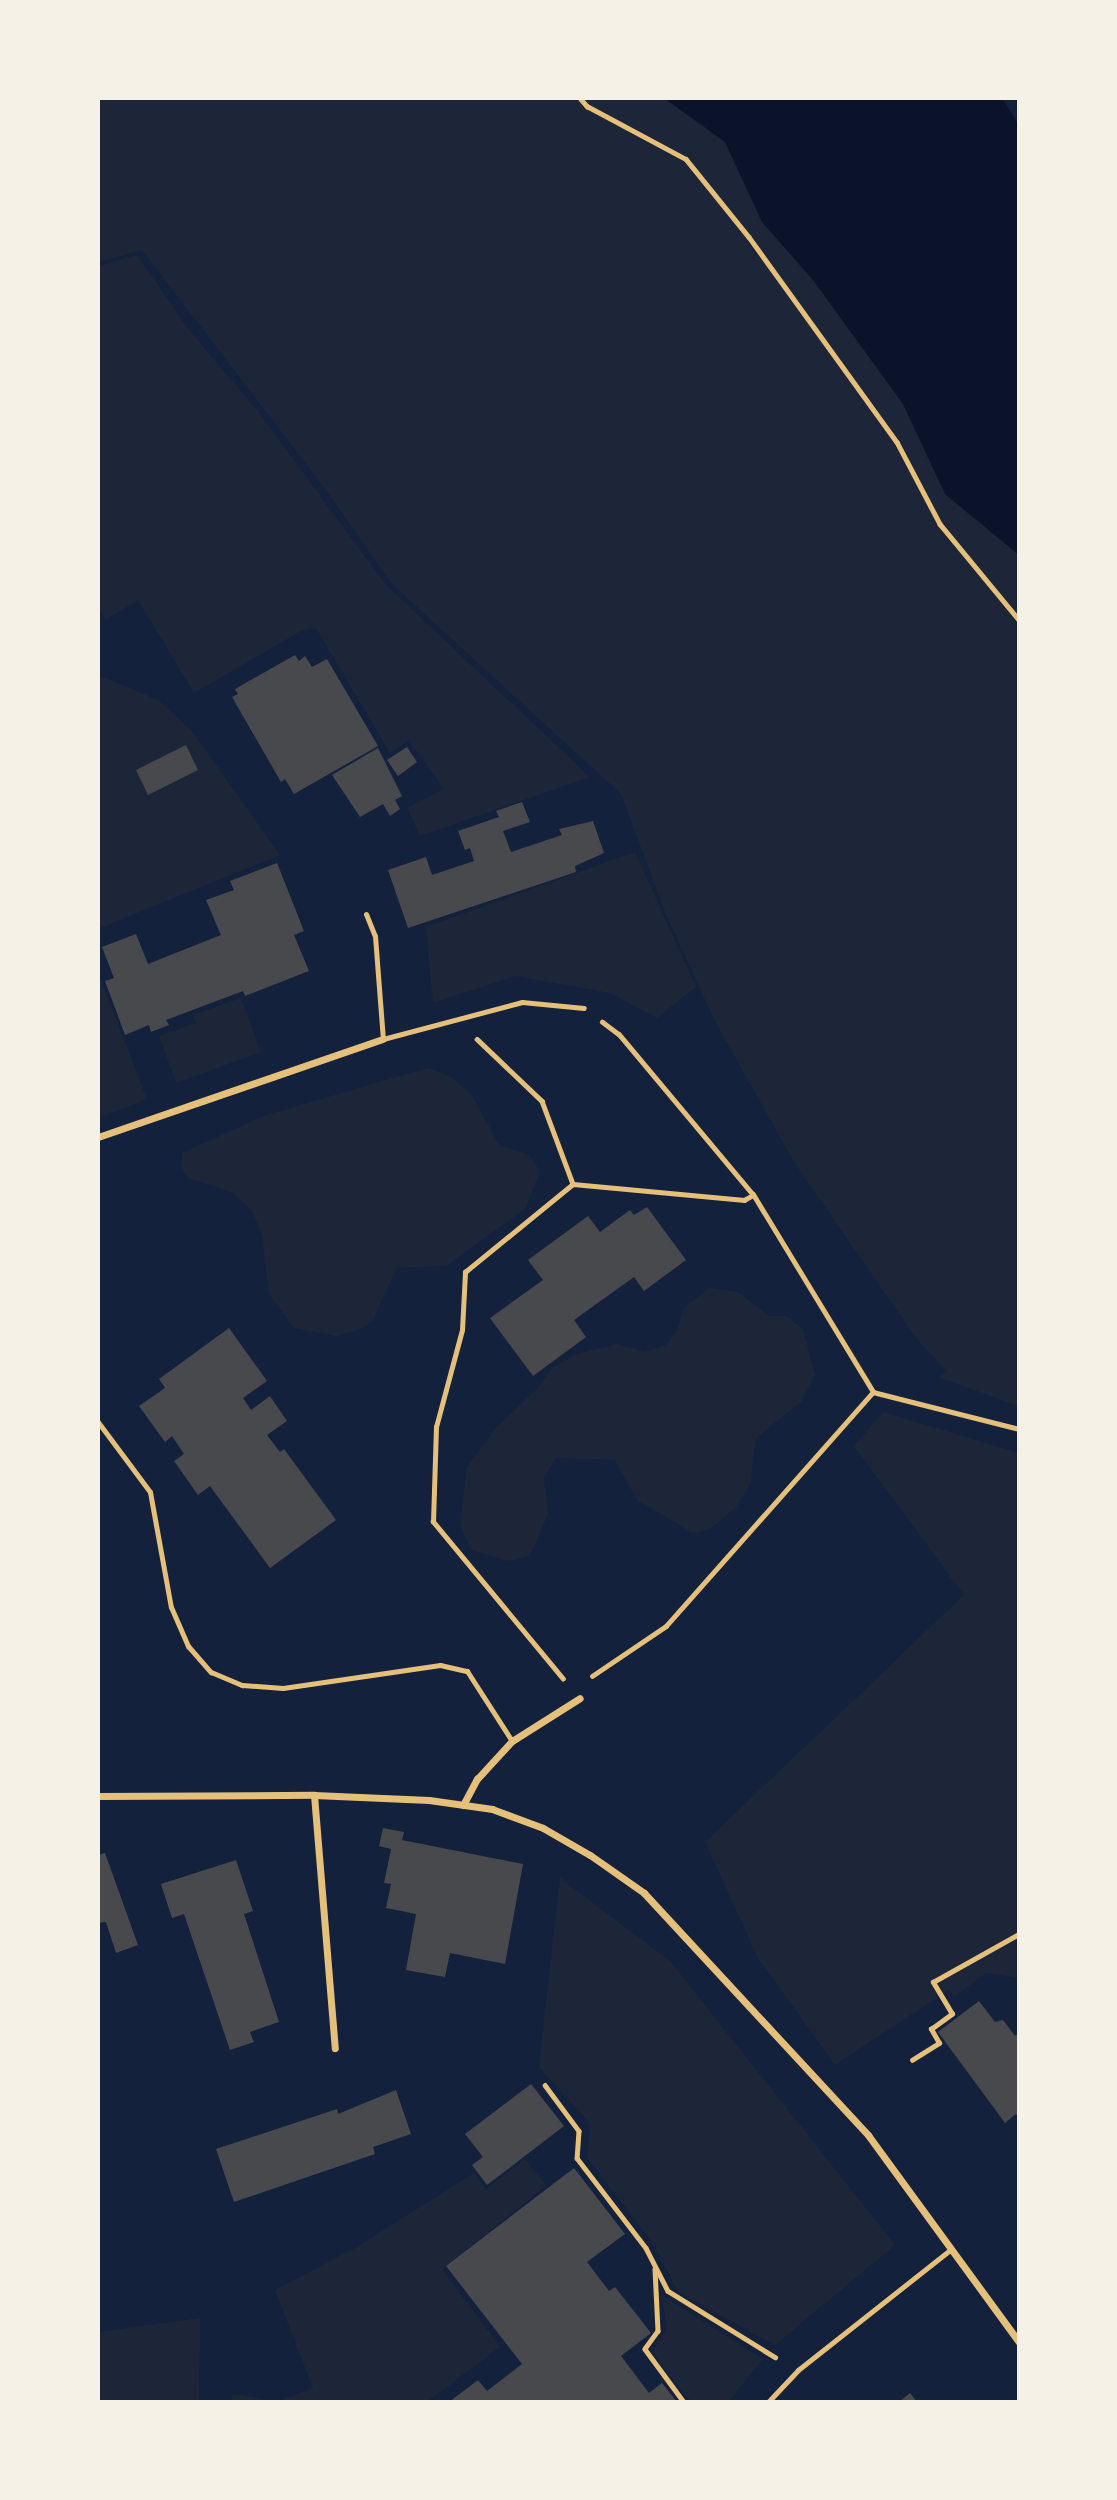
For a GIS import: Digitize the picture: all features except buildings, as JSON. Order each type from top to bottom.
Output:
[{"type":"street","points":[[98,1137],[383,1039]]},
{"type":"street","points":[[463,1805],[485,1768],[512,1741],[580,1698]]},
{"type":"street","points":[[314,1795],[335,2048]]},
{"type":"street","points":[[98,1796],[314,1795],[463,1805],[492,1809],[543,1828],[644,1893],[868,2135],[1019,2342]]},
{"type":"lane","points":[[366,914],[375,936],[383,1039],[456,1017],[522,1002],[584,1008]]},
{"type":"lane","points":[[98,1422],[150,1492],[171,1607],[188,1646],[211,1672],[242,1685],[284,1688],[440,1665],[467,1671],[512,1741]]},
{"type":"lane","points":[[768,2402],[798,2370],[950,2250]]},
{"type":"path","points":[[580,98],[587,106],[686,159],[749,237],[897,442],[940,524],[1019,621]]},
{"type":"path","points":[[584,1008],[619,1035],[753,1195],[873,1392],[1019,1429]]},
{"type":"path","points":[[456,1017],[542,1101],[573,1184]]},
{"type":"path","points":[[580,1698],[433,1522],[436,1427],[462,1330],[465,1272],[573,1184],[744,1200],[753,1195]]},
{"type":"path","points":[[572,1690],[666,1626],[873,1392]]},
{"type":"path","points":[[912,2060],[939,2043],[931,2029],[952,2014],[933,1982],[1019,1934]]},
{"type":"path","points":[[545,2085],[579,2131],[577,2158],[655,2267],[668,2291],[775,2357]]},
{"type":"path","points":[[655,2267],[658,2331],[645,2350],[684,2402]]},
{"type":"shaded area","points":[[98,98],[664,98],[725,142],[762,222],[813,280],[903,404],[945,494],[1019,555],[1019,1406],[938,1377],[946,1371],[916,1338],[794,1162],[715,1021],[665,912],[621,794],[392,584],[320,482],[142,250],[98,262]]},
{"type":"shaded area","points":[[664,98],[1002,98],[1019,125],[1019,555],[945,494],[903,404],[813,280],[762,222],[725,142]]},
{"type":"shaded area","points":[[137,255],[189,330],[260,414],[385,584],[590,777],[420,836],[407,808],[444,789],[409,740],[390,753],[316,628],[301,631],[194,693],[138,600],[106,620],[98,607],[98,266]]},
{"type":"shaded area","points":[[98,675],[158,700],[191,730],[280,855],[98,929]]},
{"type":"shaded area","points":[[635,852],[696,987],[657,1018],[610,993],[515,976],[433,1003],[426,927]]},
{"type":"shaded area","points":[[98,972],[147,1099],[98,1118]]},
{"type":"shaded area","points":[[241,998],[261,1052],[176,1083],[159,1036],[196,1023],[193,1015]]},
{"type":"shaded area","points":[[428,1068],[451,1077],[471,1094],[499,1145],[529,1155],[540,1171],[526,1208],[446,1266],[397,1268],[372,1322],[361,1329],[337,1336],[294,1328],[269,1294],[262,1234],[252,1211],[232,1192],[188,1178],[181,1169],[182,1153],[266,1115]]},
{"type":"shaded area","points":[[709,1288],[738,1292],[769,1316],[786,1316],[803,1329],[815,1375],[801,1402],[756,1438],[750,1485],[736,1507],[710,1529],[693,1533],[637,1500],[615,1460],[556,1458],[544,1477],[548,1514],[530,1556],[509,1561],[471,1550],[460,1525],[467,1467],[497,1427],[538,1388],[551,1369],[574,1355],[617,1344],[645,1352],[666,1345],[678,1329],[684,1308]]},
{"type":"shaded area","points":[[883,1412],[1019,1453],[1019,1978],[986,1973],[955,1996],[949,1990],[835,2065],[758,1958],[705,1842],[964,1595],[854,1446]]},
{"type":"shaded area","points":[[560,1878],[670,1961],[895,2245],[775,2345],[678,2292],[654,2244],[587,2158],[590,2123],[539,2067]]},
{"type":"shaded area","points":[[525,2159],[546,2186],[442,2269],[500,2347],[427,2402],[278,2402],[313,2388],[275,2290],[355,2248],[474,2173],[486,2189]]},
{"type":"shaded area","points":[[663,2296],[763,2359],[728,2402],[691,2402],[652,2352],[666,2331]]},
{"type":"shaded area","points":[[200,2318],[199,2402],[98,2402],[98,2332]]},
{"type":"shaded area","points":[[232,2395],[242,2395],[278,2402],[231,2402]]}]
